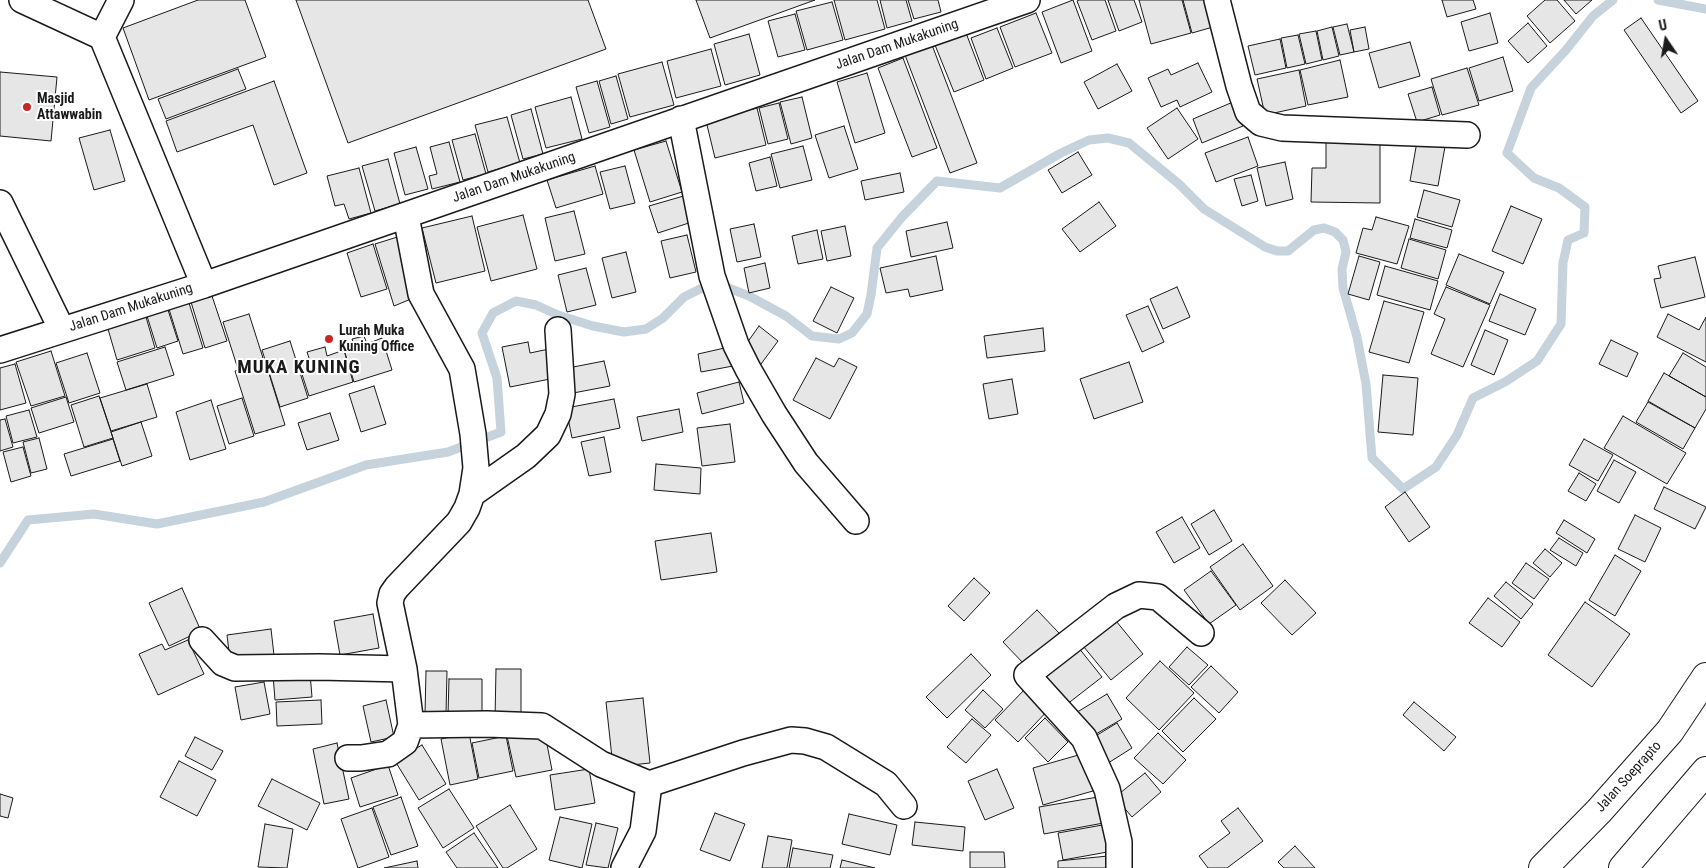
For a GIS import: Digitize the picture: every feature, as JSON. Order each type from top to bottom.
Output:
[{"type":"highway","name":"Jalan Soeprapto","points":[[1543,868],[1598,811],[1670,731],[1706,678]]},
{"type":"highway","points":[[1623,868],[1706,771]]},
{"type":"street","points":[[22,0],[102,37],[204,285]]},
{"type":"street","points":[[102,37],[121,0]]},
{"type":"street","name":"Jalan Dam Mukakuning","points":[[0,350],[204,285],[1027,0]]},
{"type":"street","points":[[1217,0],[1239,86],[1248,112],[1261,123],[1282,128],[1467,135]]},
{"type":"street","points":[[681,119],[712,276],[724,312],[748,369],[774,414],[806,463],[856,521]]},
{"type":"street","points":[[0,203],[62,330]]},
{"type":"street","points":[[348,758],[388,754],[405,742],[411,725],[404,669],[390,603],[392,594],[459,522],[472,494],[476,468],[473,434],[462,370],[421,294],[406,216]]},
{"type":"street","points":[[472,494],[526,456],[548,435],[558,414],[562,394],[558,330]]},
{"type":"street","points":[[1119,868],[1119,842],[1107,789],[1084,738],[1027,675],[1116,606],[1139,596],[1158,598],[1201,633]]},
{"type":"street","points":[[202,640],[223,664],[235,668],[404,669]]},
{"type":"street","points":[[411,725],[487,724],[542,726],[601,764],[649,784],[792,740],[805,741],[826,747],[886,784],[904,806]]},
{"type":"street","points":[[624,868],[643,831],[649,784]]},
{"type":"building","points":[[198,0],[245,0],[266,57],[149,100],[123,28]]},
{"type":"building","points":[[296,0],[588,0],[606,49],[348,143]]},
{"type":"building","points":[[696,0],[815,0],[710,38]]},
{"type":"building","points":[[834,0],[877,0],[885,29],[845,40]]},
{"type":"building","points":[[880,0],[906,0],[912,21],[887,28]]},
{"type":"building","points":[[908,0],[938,0],[941,12],[914,19]]},
{"type":"building","points":[[1073,0],[1092,51],[1061,63],[1042,12]]},
{"type":"building","points":[[1105,0],[1116,31],[1092,40],[1077,1]]},
{"type":"building","points":[[1108,0],[1134,0],[1142,22],[1119,31]]},
{"type":"building","points":[[1139,0],[1182,0],[1191,33],[1151,44]]},
{"type":"building","points":[[1183,0],[1213,0],[1220,25],[1192,33]]},
{"type":"building","points":[[1442,0],[1473,0],[1476,9],[1447,17]]},
{"type":"building","points":[[1545,0],[1557,0],[1575,21],[1550,43],[1527,16]]},
{"type":"building","points":[[1564,0],[1592,0],[1576,14]]},
{"type":"building","points":[[832,2],[843,40],[807,50],[796,11]]},
{"type":"building","points":[[1036,13],[1052,53],[1015,67],[1000,27]]},
{"type":"building","points":[[1490,13],[1498,43],[1469,51],[1461,22]]},
{"type":"building","points":[[795,14],[805,50],[778,57],[768,21]]},
{"type":"building","points":[[1641,18],[1698,101],[1681,113],[1624,30]]},
{"type":"building","points":[[1528,23],[1547,46],[1528,63],[1508,41]]},
{"type":"building","points":[[1347,24],[1354,52],[1340,55],[1333,27]]},
{"type":"building","points":[[1332,27],[1339,56],[1323,60],[1317,31]]},
{"type":"building","points":[[1365,27],[1369,49],[1354,52],[1350,30]]},
{"type":"building","points":[[997,28],[1013,68],[986,79],[971,38]]},
{"type":"building","points":[[1316,31],[1322,60],[1306,64],[1299,34]]},
{"type":"building","points":[[966,33],[984,80],[954,92],[935,45]]},
{"type":"building","points":[[749,34],[760,75],[725,85],[714,44]]},
{"type":"building","points":[[1298,35],[1305,64],[1287,68],[1281,38]]},
{"type":"building","points":[[1280,39],[1286,68],[1255,75],[1248,46]]},
{"type":"building","points":[[1410,42],[1420,76],[1379,88],[1369,53]]},
{"type":"building","points":[[932,45],[977,163],[950,173],[905,55]]},
{"type":"building","points":[[711,49],[721,86],[676,98],[667,61]]},
{"type":"building","points":[[1503,57],[1513,91],[1479,101],[1469,68]]},
{"type":"building","points":[[903,58],[937,148],[912,157],[878,68]]},
{"type":"building","points":[[1340,60],[1348,97],[1308,105],[1300,70]]},
{"type":"building","points":[[662,62],[674,105],[630,117],[618,74]]},
{"type":"building","points":[[1198,63],[1212,92],[1180,107],[1177,100],[1161,107],[1148,78],[1168,69],[1171,75]]},
{"type":"building","points":[[1117,64],[1132,91],[1098,109],[1084,82]]},
{"type":"building","points":[[1467,68],[1479,105],[1442,115],[1431,79]]},
{"type":"building","points":[[238,69],[246,89],[166,119],[158,99]]},
{"type":"building","points":[[1299,70],[1306,106],[1265,115],[1257,79]]},
{"type":"building","name":"Masjid Attawwabin","points":[[0,72],[57,77],[51,141],[0,136]]},
{"type":"building","points":[[867,73],[885,133],[855,143],[837,82]]},
{"type":"building","points":[[616,76],[628,119],[611,124],[599,81]]},
{"type":"building","points":[[274,81],[307,173],[274,185],[253,125],[177,152],[166,121]]},
{"type":"building","points":[[597,81],[610,127],[589,133],[576,87]]},
{"type":"building","points":[[1432,87],[1440,115],[1417,122],[1408,94]]},
{"type":"building","points":[[571,97],[582,139],[546,148],[535,107]]},
{"type":"building","points":[[802,97],[812,138],[791,144],[780,102]]},
{"type":"building","points":[[1233,102],[1243,126],[1202,143],[1193,119]]},
{"type":"building","points":[[779,103],[788,139],[768,144],[759,108]]},
{"type":"building","points":[[757,108],[766,145],[715,158],[706,121]]},
{"type":"building","points":[[1177,108],[1198,139],[1168,159],[1147,128]]},
{"type":"building","points":[[531,109],[543,154],[523,159],[511,115]]},
{"type":"building","points":[[507,117],[520,163],[488,172],[475,125]]},
{"type":"building","points":[[844,126],[858,169],[829,178],[815,135]]},
{"type":"building","points":[[110,130],[125,181],[94,190],[79,138]]},
{"type":"building","points":[[475,134],[486,174],[463,180],[452,140]]},
{"type":"building","points":[[1418,136],[1446,141],[1438,186],[1410,181]]},
{"type":"building","points":[[1248,137],[1258,166],[1216,182],[1205,153]]},
{"type":"building","points":[[1326,137],[1380,138],[1380,203],[1311,202],[1312,168],[1326,168]]},
{"type":"building","points":[[666,141],[682,192],[650,202],[634,150]]},
{"type":"building","points":[[449,142],[460,182],[432,189],[429,176],[437,174],[430,147]]},
{"type":"building","points":[[803,146],[812,180],[780,188],[771,154]]},
{"type":"building","points":[[416,147],[428,189],[405,195],[394,153]]},
{"type":"building","points":[[1078,152],[1092,175],[1062,193],[1048,170]]},
{"type":"building","points":[[770,157],[777,186],[756,191],[749,163]]},
{"type":"building","points":[[388,159],[400,204],[375,211],[362,166]]},
{"type":"building","points":[[1285,162],[1293,199],[1266,206],[1257,168]]},
{"type":"building","points":[[595,166],[603,194],[556,208],[547,180]]},
{"type":"building","points":[[625,166],[635,203],[610,209],[600,172]]},
{"type":"building","points":[[359,168],[371,213],[349,219],[344,204],[335,206],[327,176]]},
{"type":"building","points":[[900,173],[904,192],[865,200],[861,181]]},
{"type":"building","points":[[1251,175],[1258,201],[1242,206],[1234,179]]},
{"type":"building","points":[[1424,190],[1460,200],[1452,227],[1417,217]]},
{"type":"building","points":[[687,195],[695,221],[658,233],[649,206]]},
{"type":"building","points":[[1099,202],[1116,226],[1080,252],[1062,229]]},
{"type":"building","points":[[1511,206],[1542,219],[1523,264],[1492,251]]},
{"type":"building","points":[[574,211],[585,254],[555,261],[545,218]]},
{"type":"building","points":[[523,215],[537,269],[491,281],[477,227]]},
{"type":"building","points":[[472,216],[485,271],[436,283],[422,228]]},
{"type":"building","points":[[1376,217],[1409,226],[1397,264],[1356,253],[1363,228],[1372,230]]},
{"type":"building","points":[[1415,219],[1452,230],[1447,248],[1410,238]]},
{"type":"building","points":[[947,222],[953,248],[911,257],[906,231]]},
{"type":"building","points":[[754,224],[761,257],[737,262],[730,229]]},
{"type":"building","points":[[845,226],[851,256],[827,261],[821,231]]},
{"type":"building","points":[[817,230],[823,259],[798,264],[792,236]]},
{"type":"building","points":[[407,234],[411,299],[394,306],[375,244]]},
{"type":"building","points":[[687,235],[696,272],[670,278],[661,241]]},
{"type":"building","points":[[1409,239],[1446,250],[1438,279],[1401,268]]},
{"type":"building","points":[[373,244],[387,289],[361,297],[347,253]]},
{"type":"building","points":[[626,252],[636,292],[612,298],[602,258]]},
{"type":"building","points":[[1459,254],[1504,272],[1490,304],[1446,285]]},
{"type":"building","points":[[936,256],[943,290],[910,297],[908,289],[886,293],[880,268]]},
{"type":"building","points":[[1359,256],[1380,262],[1369,300],[1348,294]]},
{"type":"building","points":[[1695,257],[1705,297],[1661,308],[1654,279],[1661,278],[1658,266]]},
{"type":"building","points":[[765,263],[770,288],[749,293],[744,268]]},
{"type":"building","points":[[1385,266],[1438,281],[1430,310],[1377,295]]},
{"type":"building","points":[[586,268],[596,305],[567,312],[558,275]]},
{"type":"building","points":[[831,287],[854,298],[837,333],[813,321]]},
{"type":"building","points":[[1177,287],[1190,317],[1163,329],[1150,299]]},
{"type":"building","points":[[1446,287],[1490,305],[1463,367],[1431,354],[1445,319],[1434,314]]},
{"type":"building","points":[[1500,294],[1536,309],[1525,335],[1489,321]]},
{"type":"building","points":[[212,296],[227,341],[205,348],[191,302]]},
{"type":"building","points":[[1384,301],[1424,312],[1409,363],[1369,352]]},
{"type":"building","points":[[189,303],[203,348],[183,354],[169,309]]},
{"type":"building","points":[[1148,306],[1164,342],[1142,352],[1126,315]]},
{"type":"building","points":[[168,310],[178,341],[157,348],[147,316]]},
{"type":"building","points":[[249,314],[263,358],[237,366],[223,322]]},
{"type":"building","points":[[1668,314],[1699,330],[1706,317],[1706,362],[1657,337]]},
{"type":"building","points":[[146,317],[155,348],[117,360],[108,329]]},
{"type":"building","points":[[759,326],[778,341],[761,364],[742,350]]},
{"type":"building","points":[[1043,328],[1045,351],[987,358],[984,336]]},
{"type":"building","points":[[1485,330],[1508,340],[1494,375],[1471,365]]},
{"type":"building","points":[[364,336],[367,344],[382,338],[392,370],[354,382],[344,350],[355,347],[352,339]]},
{"type":"building","points":[[1611,340],[1638,353],[1627,377],[1599,364]]},
{"type":"building","points":[[290,341],[308,398],[280,407],[262,350]]},
{"type":"building","points":[[528,342],[530,353],[549,349],[555,378],[510,387],[502,347]]},
{"type":"building","points":[[165,347],[174,375],[126,390],[117,362]]},
{"type":"building","points":[[325,347],[327,356],[344,350],[353,382],[309,396],[299,365],[310,361],[307,352]]},
{"type":"building","points":[[729,347],[733,366],[701,372],[698,354]]},
{"type":"building","points":[[51,351],[65,396],[31,406],[16,362]]},
{"type":"building","points":[[87,353],[100,393],[69,403],[56,363]]},
{"type":"building","points":[[1683,353],[1706,367],[1706,397],[1669,376]]},
{"type":"building","points":[[816,358],[834,367],[839,358],[857,367],[830,419],[793,400]]},
{"type":"building","points":[[265,361],[285,425],[255,434],[235,371]]},
{"type":"building","points":[[604,361],[610,386],[568,394],[563,369]]},
{"type":"building","points":[[1129,362],[1143,402],[1094,419],[1080,379]]},
{"type":"building","points":[[15,364],[26,403],[0,410],[0,368]]},
{"type":"building","points":[[1664,373],[1706,397],[1706,409],[1695,428],[1648,401]]},
{"type":"building","points":[[1383,375],[1418,378],[1413,435],[1378,432]]},
{"type":"building","points":[[1012,379],[1018,414],[989,419],[983,384]]},
{"type":"building","points":[[739,382],[744,403],[702,414],[697,393]]},
{"type":"building","points":[[147,384],[157,417],[111,431],[100,398]]},
{"type":"building","points":[[374,386],[386,424],[361,432],[349,394]]},
{"type":"building","points":[[99,396],[113,438],[84,447],[71,405]]},
{"type":"building","points":[[66,397],[74,422],[39,433],[31,408]]},
{"type":"building","points":[[242,398],[254,436],[229,444],[217,406]]},
{"type":"building","points":[[614,399],[620,428],[572,438],[566,408]]},
{"type":"building","points":[[211,400],[226,449],[190,460],[176,412]]},
{"type":"building","points":[[1648,402],[1695,428],[1683,449],[1636,422]]},
{"type":"building","points":[[679,409],[683,432],[642,441],[637,417]]},
{"type":"building","points":[[29,410],[37,437],[13,443],[6,416]]},
{"type":"building","points":[[330,413],[339,440],[307,450],[298,423]]},
{"type":"building","points":[[1623,416],[1686,453],[1667,484],[1604,448]]},
{"type":"building","points":[[5,419],[13,447],[0,451],[0,420]]},
{"type":"building","points":[[141,422],[152,456],[122,466],[111,432]]},
{"type":"building","points":[[730,424],[735,462],[702,466],[697,428]]},
{"type":"building","points":[[604,437],[611,472],[589,476],[581,442]]},
{"type":"building","points":[[39,438],[47,469],[31,473],[23,442]]},
{"type":"building","points":[[113,439],[120,461],[71,476],[64,454]]},
{"type":"building","points":[[1584,439],[1613,455],[1598,481],[1569,465]]},
{"type":"building","points":[[23,447],[31,476],[11,482],[3,452]]},
{"type":"building","points":[[1614,460],[1636,472],[1619,503],[1597,491]]},
{"type":"building","points":[[656,464],[701,468],[700,494],[654,490]]},
{"type":"building","points":[[1579,473],[1596,484],[1586,501],[1568,491]]},
{"type":"building","points":[[1664,487],[1706,507],[1695,529],[1654,509]]},
{"type":"building","points":[[1405,492],[1430,527],[1409,542],[1385,507]]},
{"type":"building","points":[[1214,510],[1232,541],[1209,555],[1191,524]]},
{"type":"building","points":[[1635,515],[1661,528],[1645,562],[1618,549]]},
{"type":"building","points":[[1182,517],[1200,548],[1174,563],[1156,532]]},
{"type":"building","points":[[1564,520],[1595,539],[1587,553],[1556,533]]},
{"type":"building","points":[[711,533],[717,572],[661,580],[655,541]]},
{"type":"building","points":[[1559,538],[1583,553],[1576,566],[1550,550]]},
{"type":"building","points":[[1243,544],[1273,586],[1240,610],[1210,567]]},
{"type":"building","points":[[1545,549],[1562,563],[1550,577],[1533,563]]},
{"type":"building","points":[[1615,555],[1641,571],[1615,616],[1589,600]]},
{"type":"building","points":[[1526,563],[1549,579],[1534,599],[1512,583]]},
{"type":"building","points":[[1211,571],[1236,605],[1209,624],[1184,590]]},
{"type":"building","points":[[974,578],[990,593],[964,621],[948,606]]},
{"type":"building","points":[[1285,580],[1316,613],[1292,635],[1261,603]]},
{"type":"building","points":[[1506,582],[1533,604],[1521,619],[1494,596]]},
{"type":"building","points":[[182,588],[201,631],[169,646],[149,603]]},
{"type":"building","points":[[1488,598],[1520,622],[1502,647],[1469,623]]},
{"type":"building","points":[[1585,602],[1630,634],[1592,687],[1548,655]]},
{"type":"building","points":[[1037,610],[1059,633],[1025,665],[1003,642]]},
{"type":"building","points":[[373,614],[379,648],[340,655],[334,621]]},
{"type":"building","points":[[1112,616],[1143,654],[1111,680],[1079,641]]},
{"type":"building","points":[[271,629],[274,655],[230,660],[227,635]]},
{"type":"building","points":[[188,640],[204,674],[158,695],[139,654],[162,644],[165,650]]},
{"type":"building","points":[[1074,642],[1102,677],[1066,705],[1038,671]]},
{"type":"building","points":[[1187,647],[1208,665],[1189,685],[1169,667]]},
{"type":"building","points":[[971,654],[991,675],[947,718],[926,697]]},
{"type":"building","points":[[1160,661],[1194,693],[1159,730],[1126,698]]},
{"type":"building","points":[[1211,666],[1238,692],[1219,713],[1191,687]]},
{"type":"building","points":[[496,669],[521,669],[521,720],[495,719]]},
{"type":"building","points":[[426,671],[447,671],[446,714],[425,714]]},
{"type":"building","points":[[310,673],[312,697],[275,700],[273,675]]},
{"type":"building","points":[[449,679],[482,679],[482,715],[448,715]]},
{"type":"building","points":[[264,682],[270,714],[241,720],[235,687]]},
{"type":"building","points":[[1028,686],[1051,707],[1018,742],[995,720]]},
{"type":"building","points":[[983,690],[1003,709],[985,728],[965,710]]},
{"type":"building","points":[[1107,694],[1122,719],[1089,738],[1074,714]]},
{"type":"building","points":[[643,698],[650,763],[613,767],[606,702]]},
{"type":"building","points":[[1194,698],[1216,719],[1183,752],[1162,731]]},
{"type":"building","points":[[321,700],[322,724],[277,726],[276,702]]},
{"type":"building","points":[[386,700],[394,737],[371,742],[363,706]]},
{"type":"building","points":[[1414,702],[1456,737],[1444,751],[1403,715]]},
{"type":"building","points":[[1045,718],[1068,742],[1048,762],[1025,738]]},
{"type":"building","points":[[972,719],[991,735],[966,763],[947,747]]},
{"type":"building","points":[[1117,723],[1132,748],[1105,765],[1089,740]]},
{"type":"building","points":[[544,729],[552,770],[516,777],[507,736]]},
{"type":"building","points":[[469,733],[478,779],[450,785],[441,739]]},
{"type":"building","points":[[1158,733],[1186,760],[1163,784],[1134,758]]},
{"type":"building","points":[[506,736],[513,771],[479,778],[472,743]]},
{"type":"building","points":[[195,737],[223,751],[212,770],[185,756]]},
{"type":"building","points":[[337,743],[349,799],[324,804],[313,749]]},
{"type":"building","points":[[422,745],[446,784],[419,800],[395,761]]},
{"type":"building","points":[[1082,754],[1093,791],[1043,805],[1033,768]]},
{"type":"building","points":[[179,761],[216,780],[197,816],[160,797]]},
{"type":"building","points":[[388,765],[398,795],[360,807],[351,778]]},
{"type":"building","points":[[589,769],[595,803],[555,810],[550,775]]},
{"type":"building","points":[[997,769],[1014,808],[985,820],[968,781]]},
{"type":"building","points":[[1145,773],[1161,792],[1132,817],[1115,797]]},
{"type":"building","points":[[272,779],[320,803],[307,830],[258,806]]},
{"type":"building","points":[[449,789],[474,828],[443,848],[418,808]]},
{"type":"building","points":[[0,794],[13,798],[8,818],[0,816]]},
{"type":"building","points":[[1104,796],[1109,822],[1044,834],[1039,807]]},
{"type":"building","points":[[401,797],[418,846],[391,855],[373,807]]},
{"type":"building","points":[[510,805],[537,849],[507,868],[503,868],[476,826]]},
{"type":"building","points":[[372,808],[389,857],[358,868],[341,819]]},
{"type":"building","points":[[1238,808],[1263,841],[1227,868],[1208,868],[1199,856],[1230,833],[1221,821]]},
{"type":"building","points":[[715,813],[745,824],[730,861],[700,850]]},
{"type":"building","points":[[849,814],[897,825],[890,855],[842,844]]},
{"type":"building","points":[[560,817],[592,824],[582,868],[549,860]]},
{"type":"building","points":[[915,822],[965,827],[963,851],[912,845]]},
{"type":"building","points":[[596,823],[618,828],[608,868],[586,865]]},
{"type":"building","points":[[265,824],[293,829],[287,868],[258,867]]},
{"type":"building","points":[[1108,824],[1113,851],[1063,860],[1058,833]]},
{"type":"building","points":[[474,833],[498,868],[457,868],[446,852]]},
{"type":"building","points":[[768,836],[792,840],[787,868],[762,868]]},
{"type":"building","points":[[1295,846],[1315,868],[1284,868],[1278,862]]},
{"type":"building","points":[[793,848],[833,855],[830,868],[789,868]]},
{"type":"building","points":[[970,852],[1004,852],[1005,868],[970,868]]},
{"type":"building","points":[[1108,856],[1110,868],[1058,868],[1058,861]]},
{"type":"building","points":[[842,860],[875,868],[840,868]]},
{"type":"building","points":[[417,861],[418,868],[384,868]]},
{"type":"waterway","points":[[0,563],[28,520],[94,514],[157,524],[264,502],[366,465],[448,452],[501,432],[497,378],[482,333],[493,313],[516,301],[536,305],[558,315],[593,326],[624,332],[646,329],[663,318],[684,297],[700,289],[726,287],[749,296],[786,316],[812,336],[839,339],[852,333],[867,314],[877,248],[902,217],[937,181],[1000,188],[1061,153],[1089,140],[1108,138],[1129,143],[1179,184],[1204,209],[1265,247],[1277,251],[1288,251],[1314,230],[1324,228],[1335,232],[1343,240],[1346,252],[1342,269],[1343,288],[1357,337],[1366,384],[1372,458],[1403,489],[1436,467],[1457,435],[1473,398],[1505,382],[1537,361],[1561,324],[1563,263],[1568,240],[1584,233],[1585,207],[1559,188],[1534,178],[1507,153],[1531,88],[1566,50],[1593,16],[1613,0]]},
{"type":"waterway","points":[[1658,0],[1706,9]]},
{"type":"place","name":"Masjid Attawwabin","points":[[27,107]]},
{"type":"place","name":"Lurah Muka Kuning Office","points":[[329,339]]},
{"type":"district","name":"MUKA KUNING","points":[[299,368]]}]
